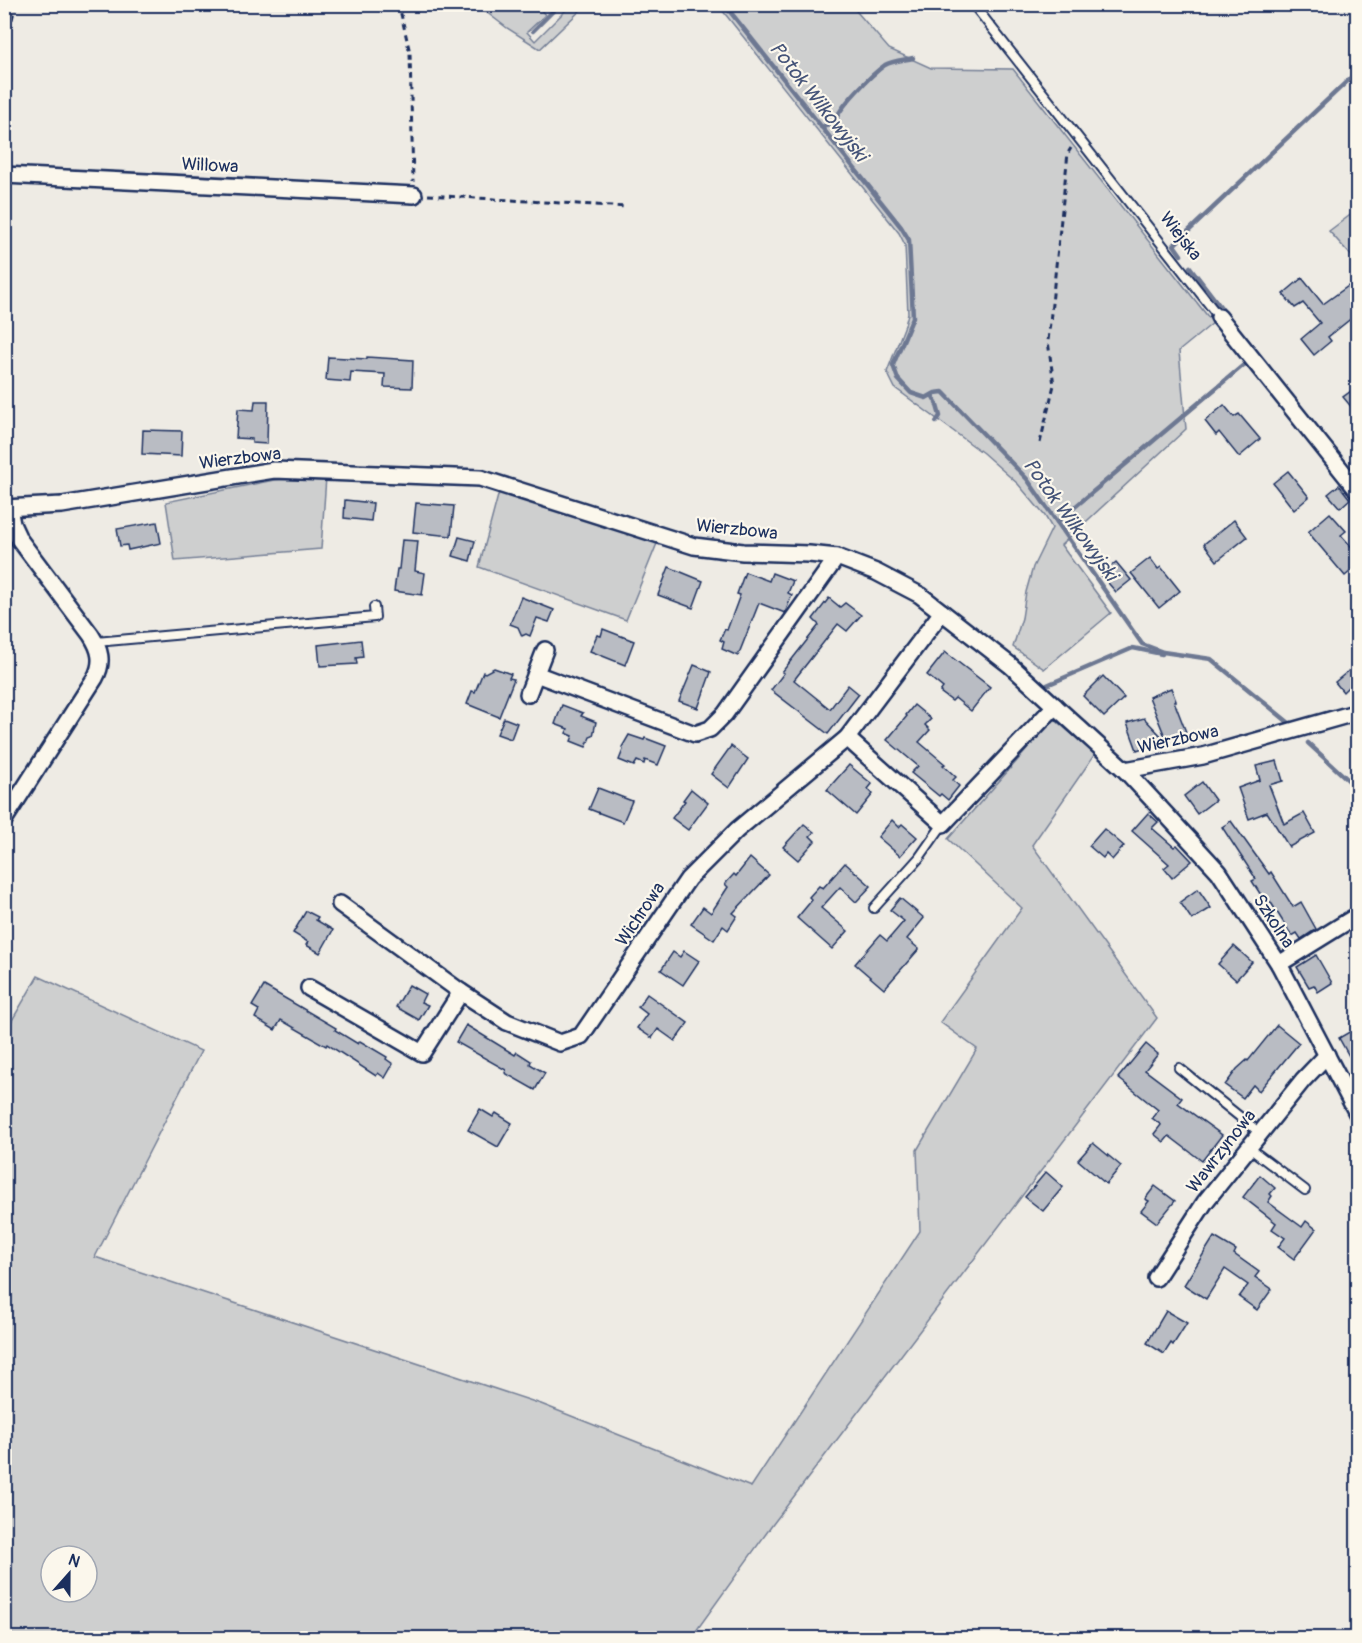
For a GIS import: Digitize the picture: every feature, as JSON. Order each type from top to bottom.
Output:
[{"type":"street","name":"Willowa","points":[[4,176],[414,195]]},
{"type":"street","name":"Wiejska","points":[[1219,317],[1358,491]]},
{"type":"street","name":"Wierzbowa","points":[[96,642],[19,539],[7,508],[62,505],[274,470],[480,478],[694,546],[743,552],[837,557],[876,572],[920,595],[1010,665],[1125,770],[1203,756],[1358,712]]},
{"type":"street","points":[[536,674],[695,734],[710,729],[725,714],[837,557]]},
{"type":"street","name":"Wichrowa","points":[[340,904],[461,992],[507,1022],[560,1043],[581,1036],[688,879],[737,830],[847,738],[942,612]]},
{"type":"street","points":[[4,820],[97,674],[101,659],[96,642]]},
{"type":"street","points":[[528,694],[545,650]]},
{"type":"street","points":[[847,738],[943,824],[1055,706]]},
{"type":"street","name":"Szkolna","points":[[1125,770],[1219,872],[1279,964],[1358,1115]]},
{"type":"street","points":[[1279,964],[1358,915]]},
{"type":"street","points":[[309,988],[422,1053],[461,992]]},
{"type":"street","name":"Wawrzynowa","points":[[1156,1278],[1205,1202],[1303,1080],[1327,1055]]},
{"type":"lane","name":"Wiejska","points":[[973,4],[1219,317]]},
{"type":"lane","points":[[96,642],[375,617],[374,607]]},
{"type":"lane","points":[[874,908],[919,858],[943,824]]},
{"type":"lane","points":[[1179,1068],[1260,1132]]},
{"type":"lane","points":[[1248,1147],[1305,1190]]},
{"type":"path","points":[[4,50],[16,4]]},
{"type":"path","points":[[395,4],[401,14],[410,53],[414,195],[627,207]]},
{"type":"path","points":[[1040,443],[1054,385],[1048,341],[1068,153],[1079,137]]},
{"type":"shaded area","points":[[477,5],[537,5],[545,15],[527,32],[535,41],[571,5],[586,5],[540,49]]},
{"type":"shaded area","points":[[718,5],[851,5],[889,49],[931,68],[1013,69],[1213,323],[1179,351],[1186,429],[1061,545],[1111,613],[1044,669],[1013,647],[1033,567],[1052,528],[1018,484],[983,453],[895,388],[887,372],[908,314],[905,245],[899,233]]},
{"type":"shaded area","points":[[1357,210],[1357,262],[1329,231]]},
{"type":"shaded area","points":[[326,477],[321,549],[175,561],[166,502],[274,480]]},
{"type":"shaded area","points":[[499,492],[658,541],[626,620],[479,567]]},
{"type":"shaded area","points":[[1054,719],[1095,754],[1032,845],[1157,1018],[773,1524],[691,1638],[5,1638],[4,1034],[38,976],[201,1051],[95,1257],[541,1404],[751,1487],[920,1231],[917,1150],[977,1049],[940,1022],[1022,908],[948,839]]},
{"type":"building","points":[[1302,278],[1323,304],[1358,279],[1358,313],[1328,337],[1331,341],[1314,355],[1301,339],[1320,323],[1303,303],[1295,308],[1283,294]]},
{"type":"building","points":[[328,357],[413,360],[412,388],[384,387],[385,374],[351,372],[350,382],[326,380]]},
{"type":"building","points":[[1358,386],[1358,415],[1343,397]]},
{"type":"building","points":[[255,401],[268,401],[267,444],[252,443],[252,439],[236,438],[238,409],[254,410]]},
{"type":"building","points":[[1224,405],[1234,417],[1239,414],[1260,439],[1239,457],[1219,432],[1216,435],[1205,421]]},
{"type":"building","points":[[143,430],[182,431],[181,456],[142,454]]},
{"type":"building","points":[[1288,471],[1309,497],[1294,510],[1273,483]]},
{"type":"building","points":[[1339,485],[1350,499],[1340,508],[1328,494]]},
{"type":"building","points":[[345,500],[373,503],[371,521],[344,518]]},
{"type":"building","points":[[416,503],[454,506],[451,536],[413,532]]},
{"type":"building","points":[[1330,513],[1346,531],[1341,535],[1358,554],[1358,565],[1345,576],[1308,532]]},
{"type":"building","points":[[1234,520],[1247,537],[1217,561],[1204,544]]},
{"type":"building","points":[[157,522],[161,543],[128,550],[127,545],[120,546],[117,529]]},
{"type":"building","points":[[459,537],[475,541],[470,561],[453,556]]},
{"type":"building","points":[[402,540],[418,541],[415,571],[425,573],[422,595],[394,591]]},
{"type":"building","points":[[1150,558],[1158,569],[1161,567],[1180,591],[1159,608],[1131,573]]},
{"type":"building","points":[[1116,562],[1131,580],[1116,592],[1101,575]]},
{"type":"building","points":[[669,567],[703,581],[693,608],[658,595]]},
{"type":"building","points":[[745,572],[769,581],[772,573],[793,581],[788,593],[792,595],[785,613],[759,603],[738,656],[722,649],[724,642],[720,640],[725,629],[727,630],[740,595],[737,594]]},
{"type":"building","points":[[521,597],[554,610],[549,622],[537,618],[530,636],[526,634],[522,636],[518,627],[510,624]]},
{"type":"building","points":[[829,598],[840,607],[845,603],[861,615],[847,631],[838,624],[794,680],[830,709],[848,685],[859,694],[828,734],[771,690],[784,673],[782,672],[819,625],[813,619]]},
{"type":"building","points":[[603,629],[634,641],[625,665],[590,651],[597,635],[601,636]]},
{"type":"building","points":[[361,640],[363,657],[356,658],[357,664],[320,666],[318,645]]},
{"type":"building","points":[[945,652],[990,687],[971,711],[955,698],[952,701],[940,692],[943,688],[927,675]]},
{"type":"building","points":[[1358,663],[1358,697],[1348,687],[1343,692],[1335,682]]},
{"type":"building","points":[[694,665],[711,672],[698,708],[679,701]]},
{"type":"building","points":[[494,668],[511,674],[509,678],[514,679],[499,717],[467,704],[483,672]]},
{"type":"building","points":[[1103,676],[1124,698],[1104,717],[1083,696]]},
{"type":"building","points":[[1171,688],[1186,732],[1166,739],[1149,697]]},
{"type":"building","points":[[562,705],[583,713],[581,716],[596,722],[593,736],[590,737],[586,747],[571,741],[573,736],[566,733],[568,729],[555,724]]},
{"type":"building","points":[[914,705],[931,719],[925,725],[930,730],[919,742],[945,764],[943,765],[956,777],[953,780],[959,786],[948,800],[941,794],[939,796],[911,773],[918,766],[887,740]]},
{"type":"building","points":[[504,718],[517,723],[511,739],[497,734]]},
{"type":"building","points":[[1144,718],[1165,740],[1137,750],[1127,723]]},
{"type":"building","points":[[629,735],[666,746],[658,765],[645,760],[644,764],[637,761],[634,766],[619,760],[622,747]]},
{"type":"building","points":[[731,746],[748,759],[729,788],[711,774]]},
{"type":"building","points":[[1277,761],[1283,781],[1269,785],[1284,824],[1304,813],[1315,833],[1289,847],[1267,812],[1249,819],[1238,788],[1260,780],[1256,766]]},
{"type":"building","points":[[849,765],[872,784],[868,789],[873,794],[856,815],[827,790]]},
{"type":"building","points":[[1202,782],[1215,800],[1197,814],[1184,796]]},
{"type":"building","points":[[598,788],[632,801],[623,822],[589,809]]},
{"type":"building","points":[[691,789],[708,803],[688,830],[672,818]]},
{"type":"building","points":[[1148,813],[1158,822],[1152,828],[1174,847],[1177,845],[1192,861],[1172,878],[1164,868],[1169,864],[1132,831]]},
{"type":"building","points":[[892,820],[899,827],[902,824],[917,837],[900,856],[878,837]]},
{"type":"building","points":[[1231,821],[1269,874],[1271,872],[1293,907],[1301,902],[1316,929],[1301,939],[1297,933],[1292,936],[1270,901],[1266,903],[1252,881],[1256,879],[1222,827]]},
{"type":"building","points":[[804,824],[814,832],[810,836],[815,841],[798,860],[783,847]]},
{"type":"building","points":[[1104,829],[1124,846],[1112,860],[1106,854],[1103,858],[1089,846]]},
{"type":"building","points":[[750,858],[769,875],[733,913],[737,916],[728,930],[723,926],[714,940],[691,924],[703,907],[711,913],[728,887],[725,884],[734,874],[736,876]]},
{"type":"building","points":[[845,863],[871,886],[856,902],[840,887],[821,908],[848,931],[832,949],[797,918],[812,900],[809,897],[819,886],[823,888]]},
{"type":"building","points":[[1198,889],[1211,908],[1192,920],[1180,902]]},
{"type":"building","points":[[900,898],[924,918],[907,939],[919,949],[884,989],[855,964],[880,935],[887,941],[904,921],[890,910]]},
{"type":"building","points":[[306,911],[318,917],[316,920],[333,930],[320,953],[306,945],[308,942],[293,933]]},
{"type":"building","points":[[1234,946],[1252,962],[1236,980],[1218,964]]},
{"type":"building","points":[[684,951],[699,961],[683,985],[661,970],[673,952],[680,957]]},
{"type":"building","points":[[1316,955],[1332,983],[1318,992],[1314,985],[1309,987],[1297,967]]},
{"type":"building","points":[[409,985],[425,994],[421,1002],[428,1005],[419,1020],[396,1007]]},
{"type":"building","points":[[264,986],[336,1028],[335,1030],[358,1044],[360,1041],[387,1057],[386,1059],[393,1064],[385,1078],[378,1073],[376,1076],[327,1044],[326,1046],[281,1020],[275,1030],[255,1018],[259,1010],[252,1006]]},
{"type":"building","points":[[647,994],[688,1023],[675,1041],[658,1029],[652,1038],[637,1028],[647,1014],[638,1007]]},
{"type":"building","points":[[466,1025],[515,1055],[517,1052],[531,1061],[530,1064],[545,1073],[535,1090],[505,1073],[506,1070],[456,1042]]},
{"type":"building","points":[[1277,1025],[1299,1043],[1259,1091],[1253,1085],[1243,1098],[1225,1085]]},
{"type":"building","points":[[1358,1027],[1358,1051],[1349,1056],[1339,1038]]},
{"type":"building","points":[[1146,1044],[1158,1054],[1145,1070],[1182,1098],[1178,1103],[1222,1135],[1202,1161],[1169,1136],[1164,1142],[1154,1134],[1161,1125],[1152,1118],[1158,1110],[1118,1078]]},
{"type":"building","points":[[480,1109],[493,1117],[496,1113],[512,1123],[498,1147],[468,1130]]},
{"type":"building","points":[[1093,1143],[1121,1166],[1106,1184],[1078,1160]]},
{"type":"building","points":[[1046,1172],[1063,1187],[1043,1211],[1025,1197]]},
{"type":"building","points":[[1260,1175],[1275,1188],[1268,1202],[1302,1227],[1306,1221],[1316,1229],[1294,1259],[1278,1247],[1285,1238],[1272,1229],[1276,1223],[1243,1197]]},
{"type":"building","points":[[1155,1186],[1175,1201],[1157,1223],[1141,1211],[1149,1201],[1145,1199]]},
{"type":"building","points":[[1214,1237],[1236,1250],[1234,1254],[1259,1272],[1255,1277],[1272,1289],[1257,1310],[1239,1297],[1248,1285],[1225,1269],[1206,1299],[1184,1285]]},
{"type":"building","points":[[1166,1311],[1187,1323],[1173,1345],[1171,1343],[1164,1354],[1147,1343]]},
{"type":"waterway","points":[[533,31],[560,4]]},
{"type":"waterway","name":"Potok Wilkowyjski","points":[[724,4],[909,240],[913,317],[893,365],[898,379],[911,393],[926,398],[943,392],[1027,479],[1142,644],[1163,652],[1211,659],[1288,722]]},
{"type":"waterway","points":[[821,127],[835,122],[849,100],[885,65],[913,58]]},
{"type":"waterway","points":[[1181,255],[1174,245],[1358,71]]},
{"type":"waterway","points":[[1190,267],[1236,327]]},
{"type":"waterway","points":[[1057,522],[1246,363]]},
{"type":"waterway","points":[[932,395],[940,416],[936,422]]},
{"type":"waterway","points":[[1047,685],[1133,648],[1162,654]]},
{"type":"waterway","name":"Potok Wilkowyjski","points":[[1308,743],[1358,789]]}]
